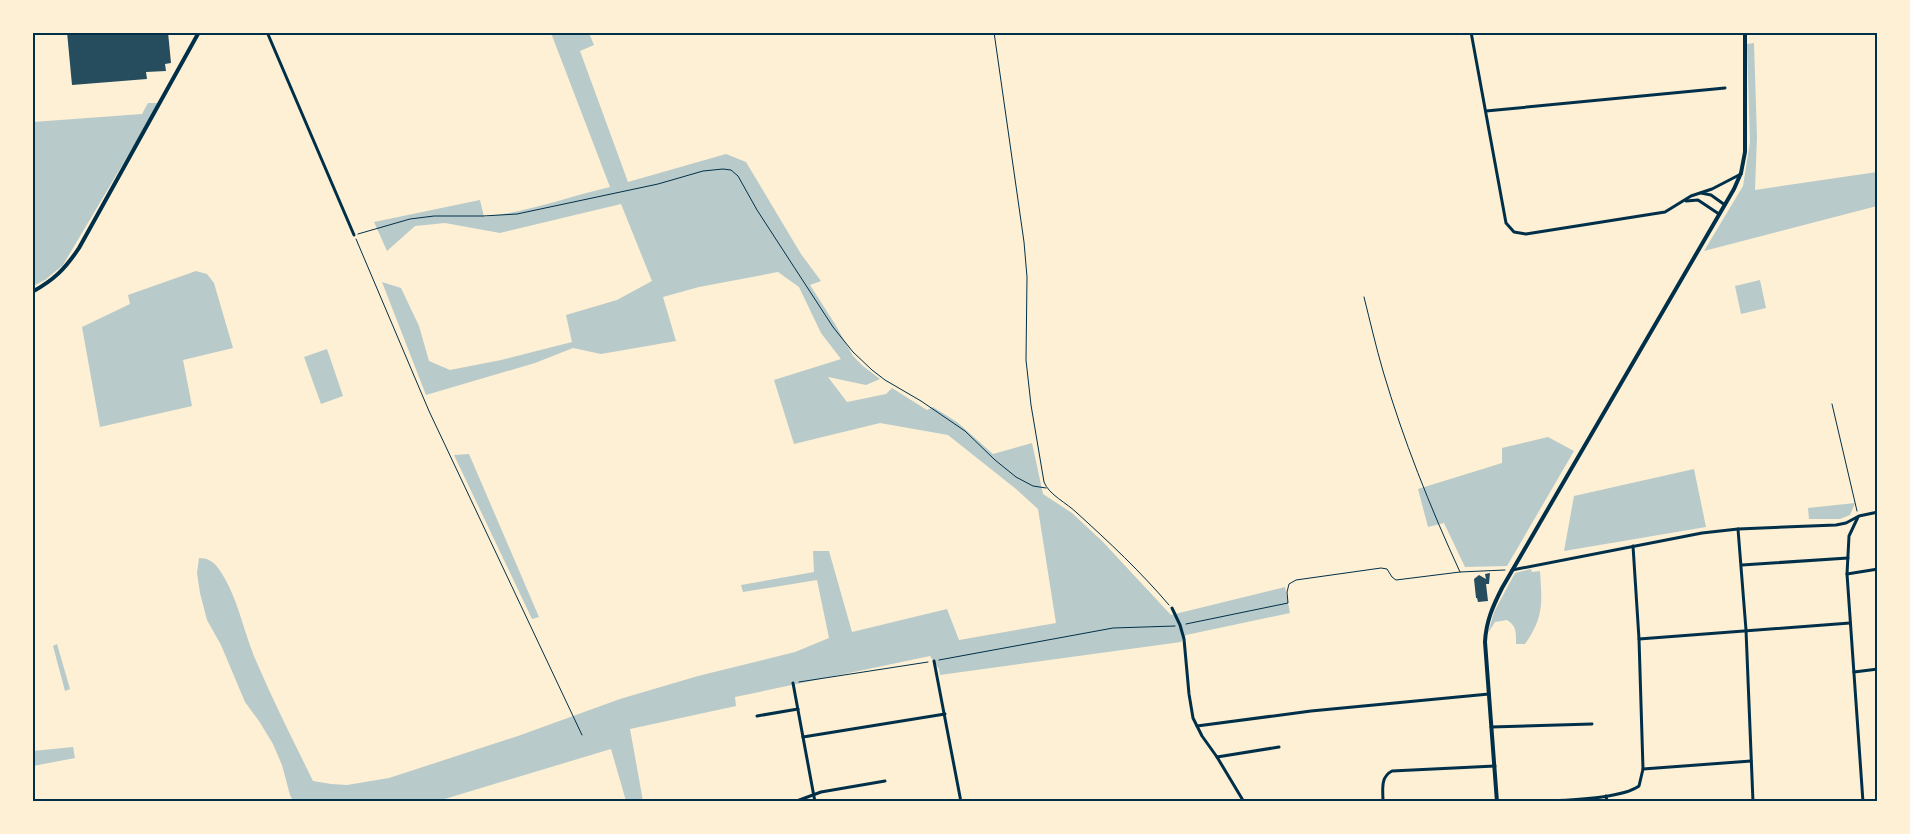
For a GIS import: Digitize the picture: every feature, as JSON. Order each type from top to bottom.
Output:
[{"type":"street","points":[[32,292],[50,282],[66,268],[79,248],[199,32]]},
{"type":"street","points":[[267,32],[354,234]]},
{"type":"street","points":[[1471,32],[1506,223],[1514,232],[1526,234],[1665,212],[1691,196],[1712,189],[1741,174]]},
{"type":"street","points":[[1497,802],[1485,642],[1486,626],[1490,612],[1512,570],[1725,205],[1741,174],[1745,152],[1745,32]]},
{"type":"street","points":[[1486,111],[1725,88]]},
{"type":"street","points":[[1700,193],[1710,195],[1725,205]]},
{"type":"street","points":[[1685,201],[1698,200],[1719,214]]},
{"type":"street","points":[[1512,570],[1702,533],[1738,529],[1836,525],[1846,523],[1859,516],[1878,512]]},
{"type":"street","points":[[1859,516],[1848,536],[1847,574],[1863,802]]},
{"type":"street","points":[[1738,529],[1746,630],[1753,802]]},
{"type":"street","points":[[1532,802],[1606,796],[1634,790],[1639,786],[1643,769],[1639,639],[1633,546]]},
{"type":"street","points":[[1742,565],[1848,558]]},
{"type":"street","points":[[1847,574],[1878,569]]},
{"type":"street","points":[[1172,608],[1184,639],[1189,694],[1197,726],[1242,801]]},
{"type":"street","points":[[1639,639],[1850,623]]},
{"type":"street","points":[[934,661],[961,802]]},
{"type":"street","points":[[1854,672],[1878,669]]},
{"type":"street","points":[[793,683],[815,802]]},
{"type":"street","points":[[1197,726],[1311,711],[1489,694]]},
{"type":"street","points":[[757,716],[798,708]]},
{"type":"street","points":[[803,737],[945,714]]},
{"type":"street","points":[[1491,728],[1592,724]]},
{"type":"street","points":[[1217,757],[1279,747]]},
{"type":"street","points":[[1643,769],[1751,761]]},
{"type":"street","points":[[1383,802],[1383,780],[1387,773],[1392,771],[1494,766]]},
{"type":"street","points":[[794,802],[820,792],[885,781]]},
{"type":"street","points":[[1606,796],[1607,802]]},
{"type":"path","points":[[994,32],[1027,277],[1026,360],[1030,405],[1046,488]]},
{"type":"path","points":[[582,735],[429,411],[354,234],[410,219],[434,216],[517,214],[658,184],[703,171],[731,170],[738,176],[757,210],[828,318],[853,352],[885,380],[921,401],[965,431],[1016,477],[1033,486],[1046,488],[1075,510],[1172,608]]},
{"type":"path","points":[[1364,297],[1383,371],[1407,440],[1439,525],[1460,572]]},
{"type":"path","points":[[1832,404],[1859,516]]},
{"type":"path","points":[[793,683],[934,661],[1113,628],[1180,626],[1288,603],[1287,592],[1289,584],[1296,580],[1381,568],[1388,569],[1396,580],[1460,572],[1512,570]]},
{"type":"shaded area","points":[[551,33],[589,33],[594,45],[580,51],[628,182],[726,154],[746,162],[801,254],[821,281],[810,285],[853,356],[880,379],[866,385],[828,377],[847,402],[886,394],[892,388],[927,410],[933,407],[957,422],[993,454],[1032,443],[1043,494],[1072,513],[1103,542],[1171,615],[1285,587],[1290,613],[1186,635],[1181,642],[940,675],[939,669],[930,656],[735,697],[736,706],[630,729],[643,801],[626,801],[611,749],[438,801],[293,801],[282,765],[273,744],[245,702],[221,645],[207,620],[197,573],[199,558],[207,559],[218,568],[231,590],[252,651],[313,781],[331,784],[347,785],[389,778],[518,736],[620,699],[698,676],[795,652],[829,638],[817,580],[743,592],[741,585],[814,572],[813,551],[829,551],[852,632],[947,609],[959,640],[1056,623],[1038,509],[948,435],[880,423],[794,444],[774,380],[841,359],[821,333],[799,287],[778,272],[699,287],[663,297],[676,341],[601,354],[573,348],[535,363],[426,395],[382,282],[401,288],[419,326],[429,361],[450,370],[501,360],[572,342],[566,315],[617,300],[652,281],[621,204],[500,233],[445,223],[415,226],[387,251],[374,222],[480,200],[484,217],[500,215],[610,187]]},
{"type":"shaded area","points":[[1754,43],[1757,137],[1755,190],[1877,172],[1877,206],[1704,251],[1743,186],[1750,142],[1747,44]]},
{"type":"shaded area","points":[[148,103],[159,103],[63,265],[45,280],[33,286],[33,122],[142,114]]},
{"type":"shaded area","points":[[196,271],[207,274],[214,283],[233,348],[183,360],[192,406],[100,427],[82,327],[130,304],[128,295]]},
{"type":"shaded area","points":[[1760,280],[1766,308],[1741,314],[1735,286]]},
{"type":"shaded area","points":[[327,349],[343,396],[321,404],[304,357]]},
{"type":"shaded area","points":[[1548,437],[1574,451],[1507,566],[1465,567],[1444,523],[1428,527],[1418,489],[1502,463],[1502,448]]},
{"type":"shaded area","points":[[469,454],[539,617],[532,619],[454,455]]},
{"type":"shaded area","points":[[1694,469],[1706,527],[1564,551],[1574,496]]},
{"type":"shaded area","points":[[1855,503],[1850,515],[1840,519],[1809,519],[1808,508]]},
{"type":"shaded area","points":[[1531,569],[1532,572],[1540,571],[1541,601],[1536,626],[1525,644],[1516,644],[1514,627],[1507,620],[1495,622],[1488,633],[1494,612],[1515,573]]},
{"type":"shaded area","points":[[57,644],[70,689],[65,691],[53,646]]},
{"type":"shaded area","points":[[73,747],[75,758],[33,766],[33,751]]},
{"type":"building","points":[[67,32],[168,32],[171,63],[165,64],[166,71],[146,72],[147,79],[72,85]]},
{"type":"building","points":[[1490,573],[1489,584],[1486,584],[1488,601],[1478,602],[1474,579],[1479,575],[1486,579],[1485,574]]}]
